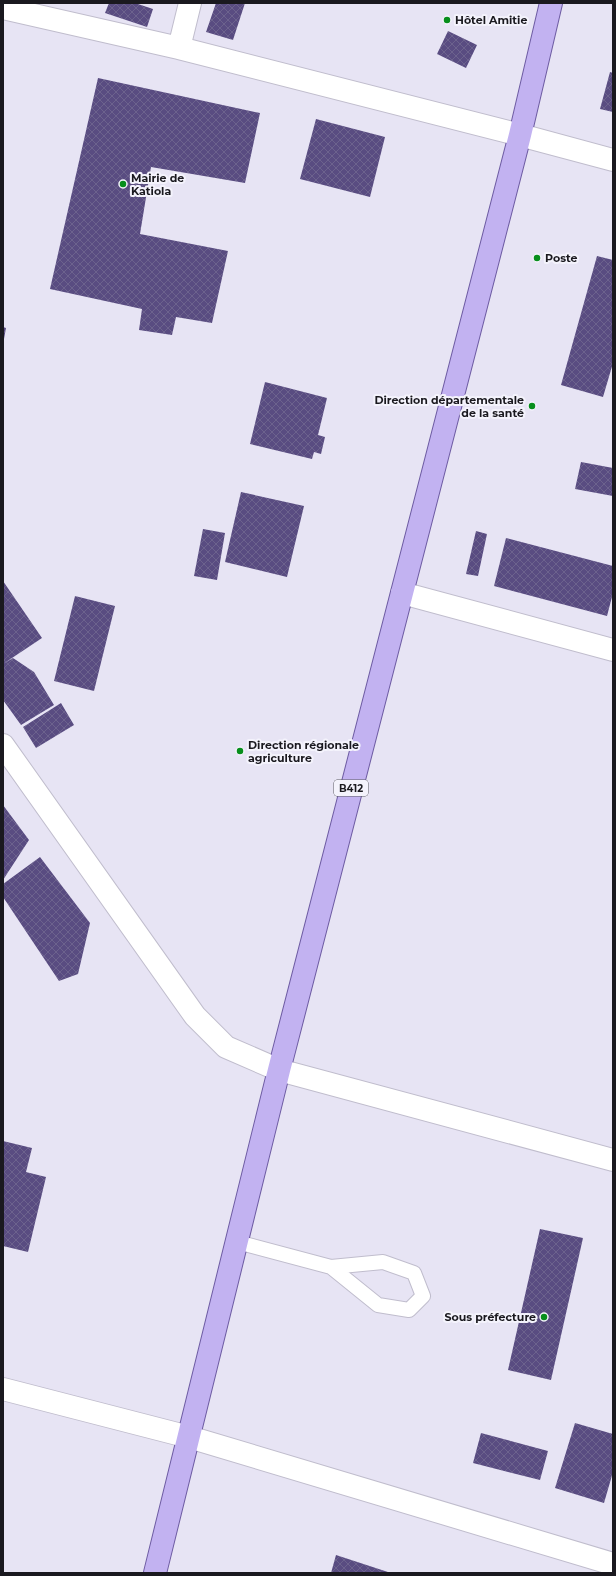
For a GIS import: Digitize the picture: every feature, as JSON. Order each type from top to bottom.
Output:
[{"type":"main road","name":"B412","points":[[155,1573],[279,1070],[520,135],[551,3]]},
{"type":"street","points":[[179,48],[190,3]]},
{"type":"street","points":[[3,8],[56,11],[179,48],[613,160]]},
{"type":"street","points":[[402,593],[613,650]]},
{"type":"street","points":[[3,745],[195,1016],[226,1047],[279,1070],[613,1160]]},
{"type":"street","points":[[3,1389],[189,1437],[613,1564]]},
{"type":"lane","points":[[237,1242],[331,1267],[383,1262],[414,1273],[423,1296],[409,1310],[378,1305],[331,1267]]},
{"type":"building","points":[[109,3],[135,3],[153,9],[147,27],[105,13]]},
{"type":"building","points":[[216,3],[245,3],[233,40],[206,32]]},
{"type":"building","points":[[448,31],[477,45],[466,68],[437,54]]},
{"type":"building","points":[[610,72],[613,73],[613,112],[600,109]]},
{"type":"building","points":[[98,78],[260,113],[245,183],[151,167],[140,234],[228,251],[212,323],[176,317],[172,335],[139,330],[142,309],[50,289]]},
{"type":"building","points":[[316,119],[385,137],[370,197],[300,179]]},
{"type":"building","points":[[597,256],[613,260],[613,363],[603,397],[561,385]]},
{"type":"building","points":[[3,327],[6,328],[4,339],[3,339]]},
{"type":"building","points":[[265,382],[327,398],[318,435],[325,437],[321,454],[314,452],[312,459],[250,444]]},
{"type":"building","points":[[581,462],[613,468],[613,496],[575,489]]},
{"type":"building","points":[[241,492],[304,506],[287,577],[225,562]]},
{"type":"building","points":[[203,529],[225,533],[217,580],[194,576]]},
{"type":"building","points":[[476,531],[487,534],[478,576],[466,574]]},
{"type":"building","points":[[506,538],[613,566],[613,593],[607,616],[494,586]]},
{"type":"building","points":[[3,581],[42,638],[3,664]]},
{"type":"building","points":[[75,596],[115,606],[94,691],[54,681]]},
{"type":"building","points":[[13,658],[34,672],[54,705],[21,725],[3,700],[3,664]]},
{"type":"building","points":[[61,703],[74,725],[36,748],[23,727]]},
{"type":"building","points":[[3,805],[29,840],[3,880]]},
{"type":"building","points":[[40,857],[90,923],[78,974],[59,981],[3,897],[3,884]]},
{"type":"building","points":[[3,1141],[32,1148],[26,1172],[46,1177],[28,1252],[3,1246]]},
{"type":"building","points":[[540,1229],[583,1238],[551,1380],[508,1370]]},
{"type":"building","points":[[575,1423],[613,1434],[613,1472],[604,1503],[555,1488]]},
{"type":"building","points":[[481,1433],[548,1451],[540,1480],[473,1463]]},
{"type":"building","points":[[336,1555],[391,1573],[331,1573]]},
{"type":"place","name":"Hôtel Amitie","points":[[447,20]]},
{"type":"place","name":"Mairie de Katiola","points":[[123,184]]},
{"type":"place","name":"Poste","points":[[537,258]]},
{"type":"place","name":"Direction départementale de la santé","points":[[532,406]]},
{"type":"place","name":"Direction régionale agriculture","points":[[240,751]]},
{"type":"place","name":"Sous préfecture","points":[[544,1317]]}]
